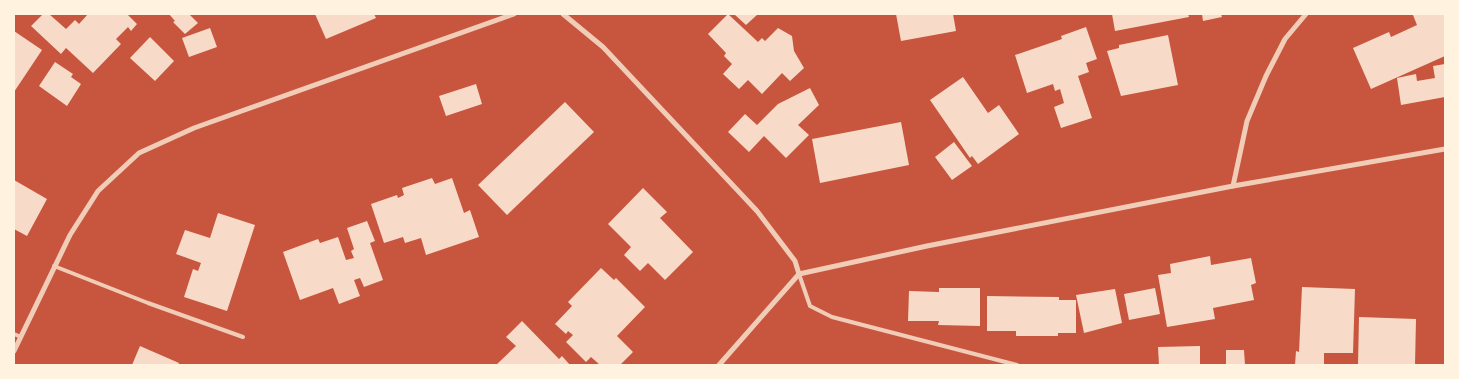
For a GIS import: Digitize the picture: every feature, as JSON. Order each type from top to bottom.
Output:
[{"type":"street","points":[[14,351],[70,235],[98,191],[139,154],[194,128],[514,14]]},
{"type":"street","points":[[563,14],[603,48],[757,211],[795,261],[799,274]]},
{"type":"street","points":[[1233,186],[1247,121],[1266,76],[1285,38],[1306,14]]},
{"type":"street","points":[[718,365],[799,274],[927,246],[1233,186],[1445,149]]},
{"type":"lane","points":[[54,266],[148,304],[243,337]]},
{"type":"lane","points":[[799,274],[810,306],[832,317],[1017,365]]},
{"type":"lane","points":[[14,334],[21,337]]},
{"type":"building","points":[[43,14],[49,14],[66,29],[75,20],[79,24],[88,14],[127,14],[137,24],[131,31],[128,27],[116,39],[121,44],[93,73],[66,48],[61,54],[31,26]]},
{"type":"building","points":[[169,14],[189,14],[198,23],[185,34],[173,22],[175,21]]},
{"type":"building","points":[[315,14],[374,14],[376,18],[326,39]]},
{"type":"building","points":[[728,14],[758,42],[762,38],[765,41],[778,28],[792,36],[794,51],[804,68],[790,81],[782,73],[762,94],[748,80],[739,89],[723,74],[732,64],[724,56],[726,53],[708,34]]},
{"type":"building","points":[[734,14],[758,14],[746,25]]},
{"type":"building","points":[[896,14],[953,14],[956,31],[901,41]]},
{"type":"building","points":[[1112,14],[1188,14],[1189,17],[1115,31]]},
{"type":"building","points":[[1202,14],[1221,14],[1222,17],[1203,21]]},
{"type":"building","points":[[1445,14],[1445,56],[1371,89],[1353,48],[1389,32],[1391,37],[1417,25],[1413,15]]},
{"type":"building","points":[[1086,27],[1097,59],[1086,63],[1089,72],[1078,76],[1092,118],[1061,128],[1054,107],[1064,103],[1060,89],[1055,91],[1053,84],[1027,93],[1015,55],[1062,39],[1061,36]]},
{"type":"building","points":[[210,28],[217,47],[189,57],[182,38]]},
{"type":"building","points":[[14,31],[42,50],[14,92]]},
{"type":"building","points":[[1168,35],[1178,85],[1121,96],[1107,51],[1119,48],[1119,45]]},
{"type":"building","points":[[150,37],[174,61],[155,81],[130,58]]},
{"type":"building","points":[[55,62],[73,74],[71,77],[81,84],[67,106],[39,86]]},
{"type":"building","points":[[1445,64],[1445,97],[1401,105],[1397,78],[1416,74],[1417,81],[1435,78],[1433,66]]},
{"type":"building","points":[[963,77],[988,113],[999,105],[1019,134],[978,164],[972,156],[970,158],[930,100]]},
{"type":"building","points":[[476,84],[482,104],[446,116],[439,96]]},
{"type":"building","points":[[810,88],[819,105],[798,125],[809,135],[786,158],[764,136],[749,152],[728,132],[745,114],[757,125],[778,104]]},
{"type":"building","points":[[565,102],[594,132],[507,215],[478,185]]},
{"type":"building","points":[[901,122],[909,165],[820,183],[812,139]]},
{"type":"building","points":[[954,142],[972,166],[952,180],[935,157]]},
{"type":"building","points":[[432,178],[435,184],[452,178],[464,213],[470,210],[479,237],[426,255],[421,238],[405,243],[403,237],[384,243],[371,204],[397,195],[398,198],[404,195],[402,188]]},
{"type":"building","points":[[14,180],[47,199],[27,236],[14,229]]},
{"type":"building","points":[[643,188],[667,212],[660,218],[693,252],[665,280],[648,263],[640,271],[624,255],[631,247],[608,224]]},
{"type":"building","points":[[218,213],[255,225],[227,311],[184,297],[193,269],[198,271],[201,263],[176,254],[185,230],[210,238]]},
{"type":"building","points":[[367,221],[375,241],[370,243],[383,280],[364,287],[360,278],[354,280],[360,296],[339,304],[333,288],[300,300],[283,252],[318,239],[320,243],[338,237],[346,260],[354,258],[351,251],[354,249],[347,228]]},
{"type":"building","points":[[1210,256],[1211,265],[1251,258],[1256,283],[1251,285],[1254,300],[1213,308],[1215,319],[1167,327],[1158,275],[1171,273],[1170,264]]},
{"type":"building","points":[[601,268],[614,280],[616,278],[645,307],[617,336],[633,352],[620,365],[600,365],[591,357],[586,362],[566,342],[573,335],[568,331],[566,334],[555,324],[572,306],[568,302]]},
{"type":"building","points":[[1302,287],[1355,289],[1353,353],[1324,353],[1324,365],[1295,365],[1296,351],[1299,352]]},
{"type":"building","points":[[939,288],[980,288],[980,326],[938,325],[939,321],[908,321],[909,291],[939,292]]},
{"type":"building","points":[[1155,288],[1160,314],[1129,320],[1124,294]]},
{"type":"building","points":[[1115,289],[1122,323],[1084,333],[1076,295]]},
{"type":"building","points":[[987,296],[1059,297],[1059,300],[1076,300],[1076,333],[1058,333],[1058,336],[1016,336],[1016,331],[987,331]]},
{"type":"building","points":[[1359,317],[1416,319],[1415,365],[1358,365]]},
{"type":"building","points":[[522,321],[559,359],[562,356],[570,365],[496,365],[516,346],[506,337]]},
{"type":"building","points":[[140,346],[179,363],[178,365],[132,365]]},
{"type":"building","points":[[1200,346],[1200,365],[1159,365],[1158,347]]},
{"type":"building","points":[[1226,350],[1244,350],[1245,365],[1226,365]]}]
